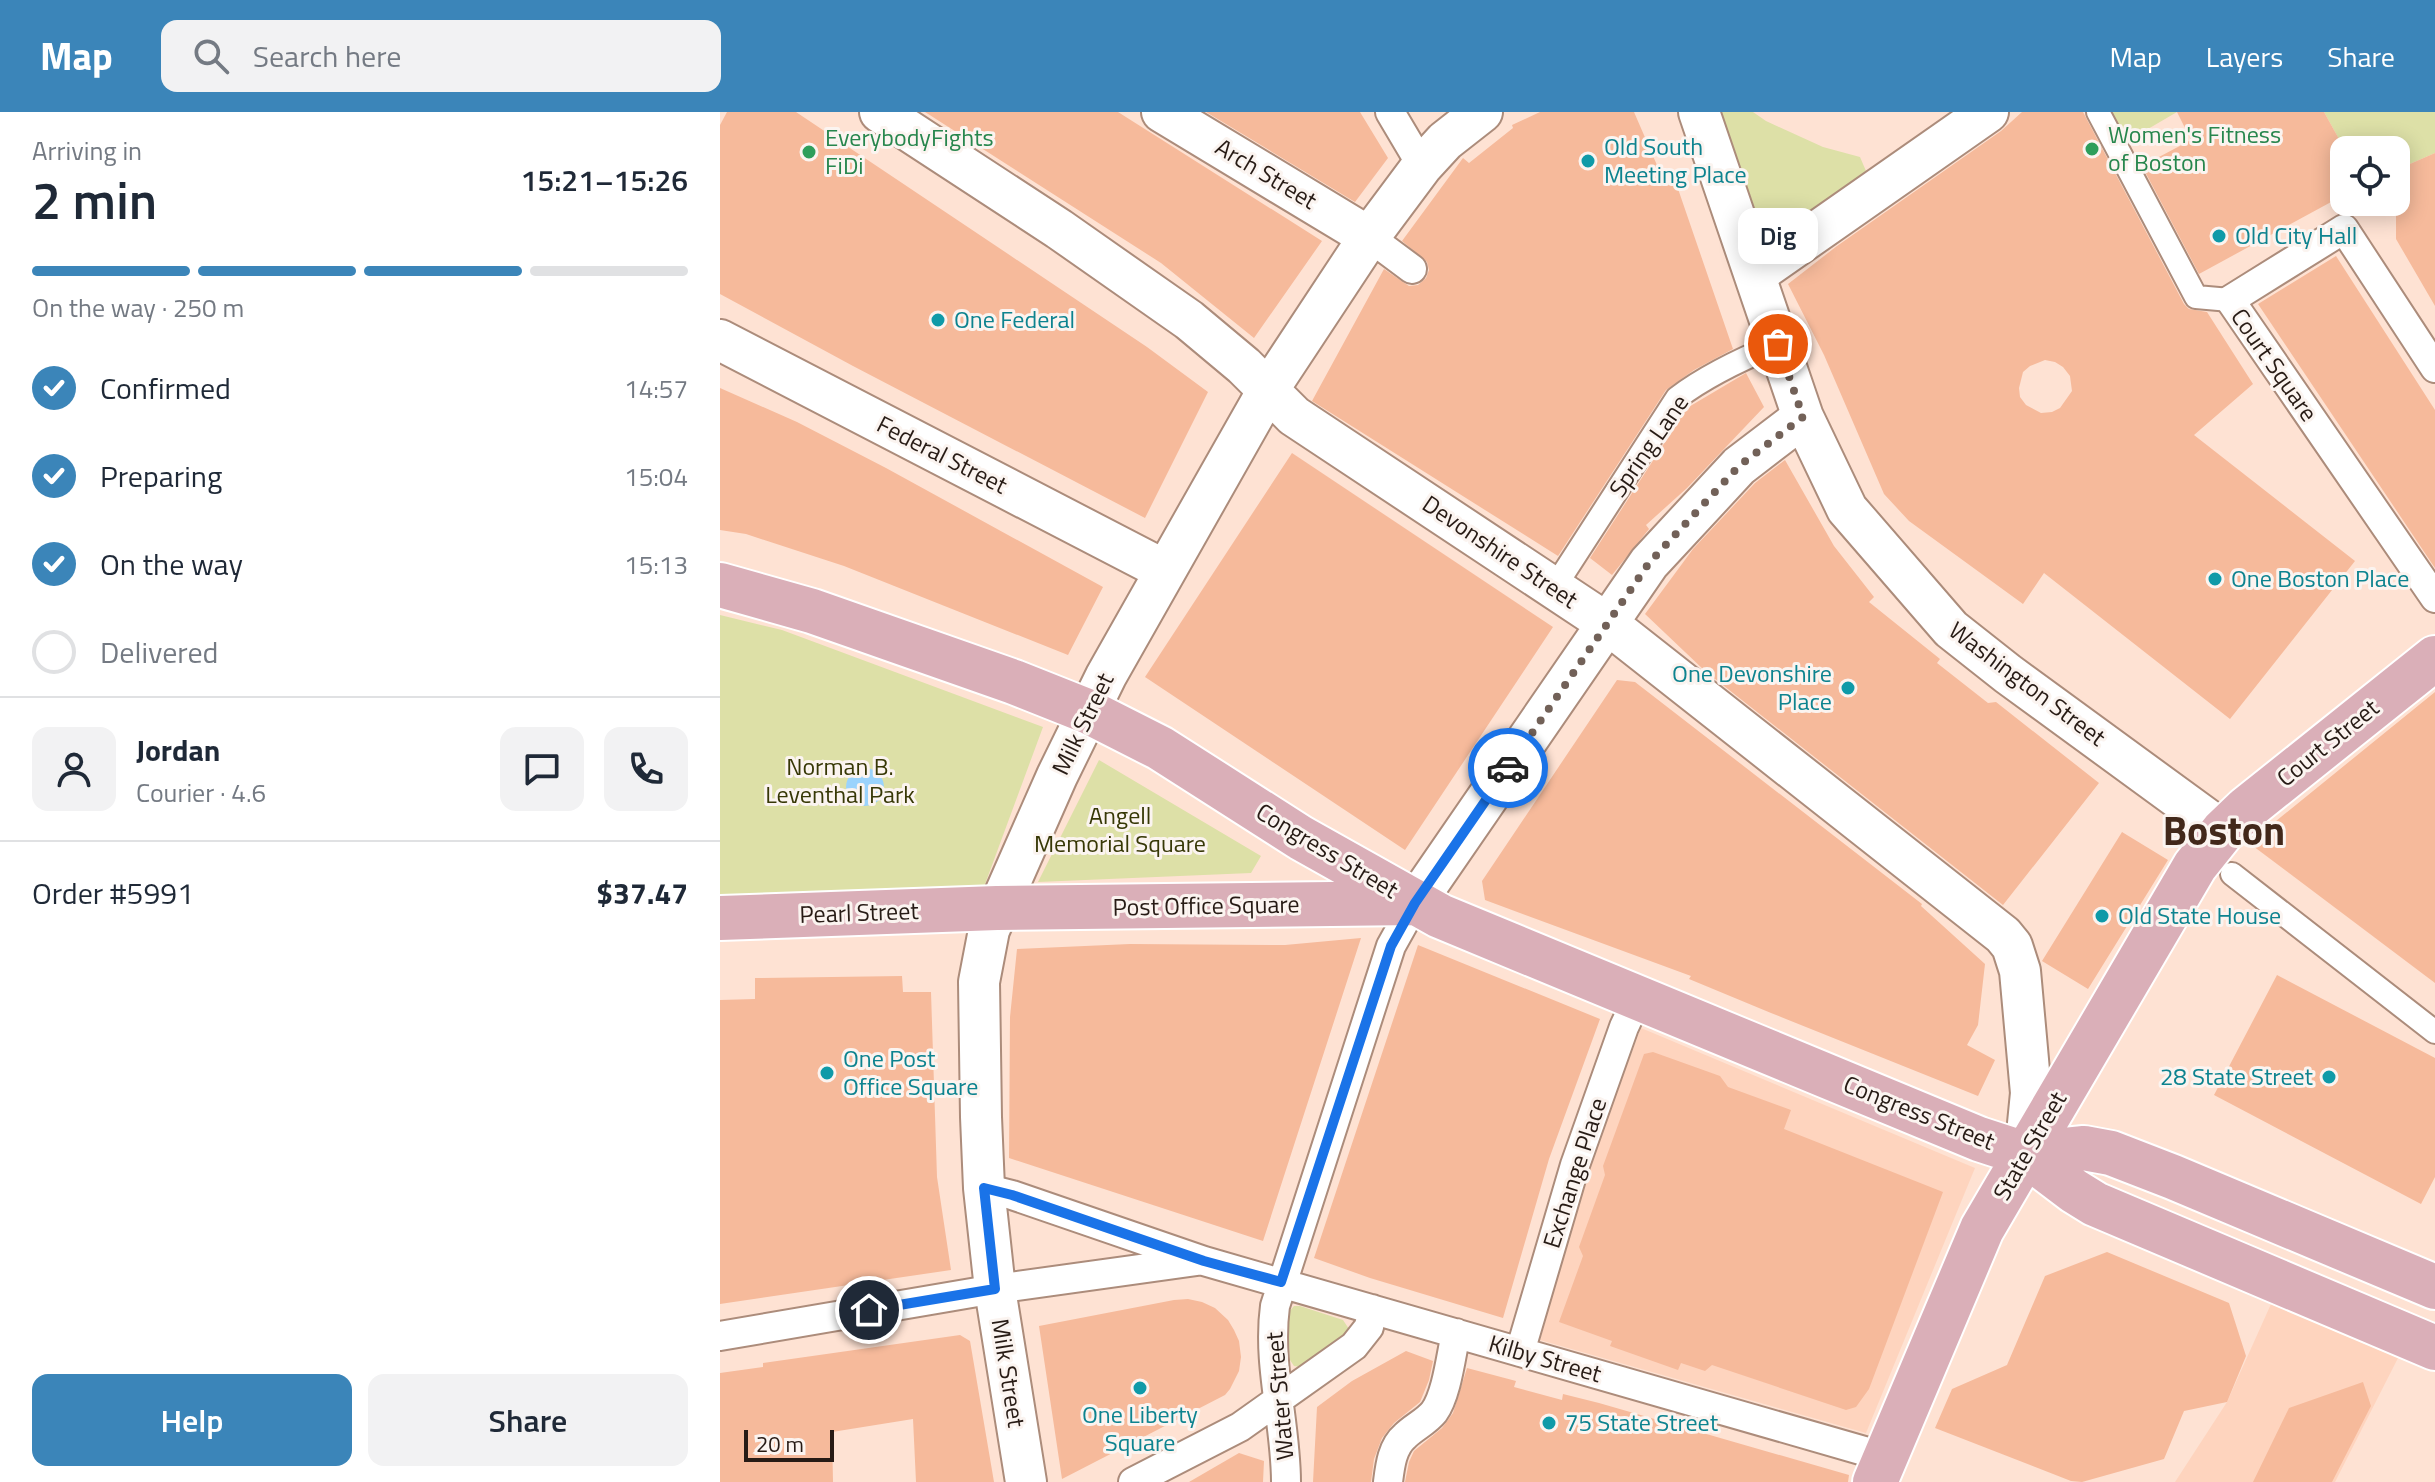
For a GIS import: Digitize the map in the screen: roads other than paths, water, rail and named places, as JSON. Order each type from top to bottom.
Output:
[{"type":"main road","name":"Devonshire Street","points":[[880,112],[1059,229],[1189,320],[1219,343],[1294,416],[1608,624],[2007,938],[2020,971],[2031,1093],[2025,1154]]},
{"type":"main road","name":"Arch Street","points":[[1162,112],[1369,237]]},
{"type":"main road","name":"Milk Street","points":[[1026,1482],[995,1289],[984,1188],[979,982],[989,930],[1087,711],[1268,390],[1369,237],[1422,166],[1445,141],[1482,112]]},
{"type":"main road","name":"Washington Street","points":[[1699,112],[1803,417],[1847,509],[1951,629],[2223,831]]},
{"type":"main road","points":[[1755,275],[1988,112]]},
{"type":"main road","name":"Federal Street","points":[[720,340],[1164,570]]},
{"type":"main road","name":"Water Street","points":[[1415,903],[1649,563],[1739,466],[1803,417]]},
{"type":"main road","name":"Congress Street","points":[[720,585],[812,611],[1087,711],[1160,748],[1301,838],[1440,916],[1979,1139],[2025,1154],[2095,1204],[2435,1348]]},
{"type":"main road","name":"Court Street","points":[[2223,831],[2246,809],[2435,658]]},
{"type":"main road","name":"State Street","points":[[1880,1469],[1975,1244],[2195,866],[2223,831]]},
{"type":"main road","name":"Post Office Square","points":[[997,908],[1415,903]]},
{"type":"main road","name":"Pearl Street","points":[[720,918],[997,908]]},
{"type":"main road","name":"Congress Street","points":[[2025,1154],[2084,1148],[2111,1153],[2435,1287]]},
{"type":"street","points":[[1390,112],[1422,166]]},
{"type":"street","points":[[2098,112],[2196,297],[2230,300]]},
{"type":"street","name":"Court Square","points":[[2435,368],[2344,229],[2230,300],[2435,598]]},
{"type":"street","points":[[1369,237],[1412,269]]},
{"type":"street","name":"Spring Lane","points":[[1554,588],[1677,398],[1748,356],[1778,344]]},
{"type":"street","points":[[2232,874],[2435,1032]]},
{"type":"street","name":"Water Street","points":[[1286,1482],[1286,1451],[1274,1373],[1273,1323],[1281,1282],[1391,946],[1415,903]]},
{"type":"street","name":"Exchange Place","points":[[1520,1352],[1575,1165],[1624,1027],[1638,997]]},
{"type":"street","name":"Kilby Street","points":[[984,1188],[1204,1261],[1520,1352],[1880,1469]]},
{"type":"street","name":"Kilby Street","points":[[720,1336],[995,1289],[1204,1261]]},
{"type":"street","points":[[1133,1482],[1240,1427],[1354,1346],[1369,1327],[1372,1309]]},
{"type":"street","points":[[1388,1482],[1391,1460],[1402,1437],[1423,1423],[1435,1410],[1456,1333]]},
{"type":"water","points":[[865,768],[878,774],[884,787],[878,800],[865,806],[852,800],[846,787],[852,774]]},
{"type":"place","name":"Women's Fitness of Boston","points":[[2092,149]]},
{"type":"place","name":"EverybodyFights FiDi","points":[[809,152]]},
{"type":"place","name":"Old South Meeting Place","points":[[1588,161]]},
{"type":"place","name":"Old City Hall","points":[[2219,236]]},
{"type":"place","name":"One Federal","points":[[938,320]]},
{"type":"place","name":"Dig","points":[[1778,344]]},
{"type":"place","name":"One Boston Place","points":[[2215,579]]},
{"type":"place","name":"One Devonshire Place","points":[[1848,688]]},
{"type":"place","name":"Old State House","points":[[2102,916]]},
{"type":"place","name":"One Post Office Square","points":[[827,1073]]},
{"type":"place","name":"28 State Street","points":[[2329,1077]]},
{"type":"place","name":"One Liberty Square","points":[[1140,1388]]},
{"type":"place","name":"75 State Street","points":[[1549,1423]]},
{"type":"district","name":"Boston","points":[[2224,831]]},
{"type":"park label","name":"Norman B. Leventhal Park","points":[[840,781]]},
{"type":"park label","name":"Angell Memorial Square","points":[[1120,830]]}]
